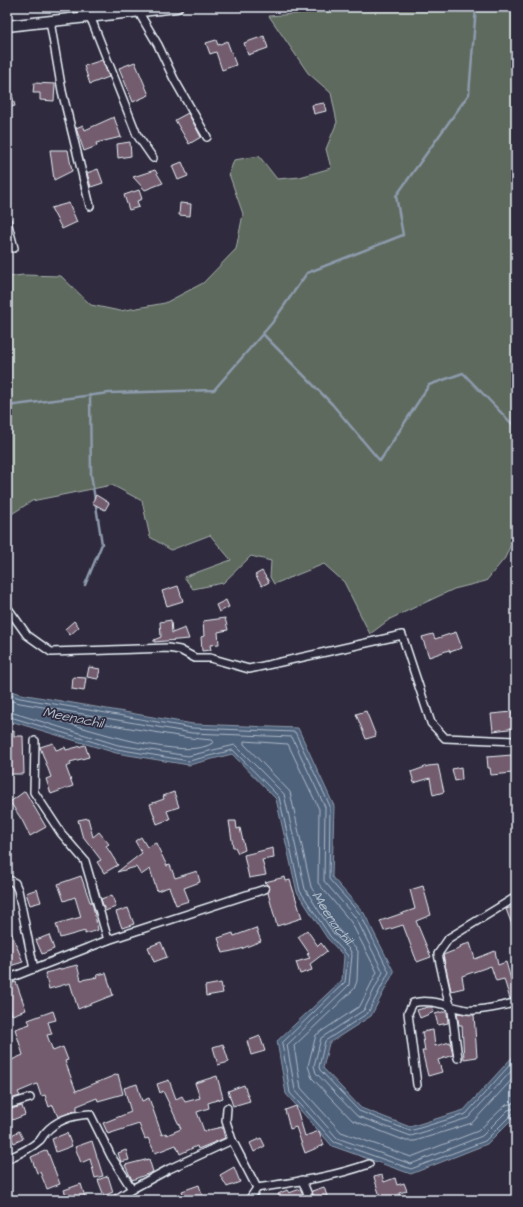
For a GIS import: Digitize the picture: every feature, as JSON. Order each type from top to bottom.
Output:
[{"type":"main road","points":[[7,26],[138,10],[177,7]]},
{"type":"street","points":[[138,10],[158,45],[174,79],[207,137]]},
{"type":"street","points":[[90,16],[137,136],[153,158]]},
{"type":"street","points":[[50,21],[62,91],[90,206]]},
{"type":"street","points":[[7,221],[14,248]]},
{"type":"street","points":[[7,607],[27,635],[51,652],[168,648],[180,650],[195,658],[210,658],[249,669],[402,635],[431,723],[445,738],[516,741]]},
{"type":"street","points":[[34,741],[34,792],[61,833],[85,861],[108,940]]},
{"type":"street","points":[[7,879],[15,883],[18,890],[34,969]]},
{"type":"street","points":[[7,979],[108,940],[265,890]]},
{"type":"street","points":[[458,1058],[452,1011],[438,954],[449,938],[516,897]]},
{"type":"street","points":[[417,1085],[408,1013],[413,1003],[421,1001],[450,1004],[467,1010],[483,1010],[516,1002]]},
{"type":"street","points":[[7,1105],[30,1098]]},
{"type":"street","points":[[227,1108],[226,1120],[232,1140],[257,1188]]},
{"type":"street","points":[[7,1159],[23,1152],[42,1139],[45,1133],[56,1124],[72,1116],[90,1114],[111,1156],[132,1189]]},
{"type":"street","points":[[115,1200],[169,1169],[232,1140]]},
{"type":"street","points":[[249,1200],[257,1188],[352,1170],[369,1164]]},
{"type":"street","points":[[302,1180],[310,1200]]},
{"type":"green space","points":[[381,7],[516,7],[516,518],[512,542],[505,558],[486,581],[454,589],[390,619],[370,634],[344,582],[324,564],[274,584],[270,577],[271,561],[251,556],[223,583],[193,589],[184,577],[231,560],[210,535],[171,550],[150,537],[142,501],[112,485],[32,501],[7,517],[7,277],[23,275],[61,276],[91,305],[120,311],[165,303],[203,283],[236,249],[243,214],[229,174],[234,160],[259,156],[277,179],[300,177],[331,168],[326,149],[337,122],[331,93],[308,73],[269,16]]},
{"type":"water","name":"Meenachil","points":[[7,690],[21,694],[193,724],[298,728],[334,806],[332,877],[364,913],[394,972],[371,1016],[329,1043],[323,1068],[361,1108],[410,1127],[464,1110],[516,1053],[516,1115],[487,1144],[411,1174],[332,1146],[286,1094],[277,1041],[342,980],[344,956],[327,938],[297,892],[276,799],[232,754],[189,765],[116,753],[7,720]]},
{"type":"building","points":[[264,36],[268,48],[248,55],[244,43]]},
{"type":"building","points":[[216,40],[218,45],[227,41],[236,65],[222,70],[216,52],[210,54],[206,43]]},
{"type":"building","points":[[102,60],[109,77],[90,84],[84,66]]},
{"type":"building","points":[[135,62],[149,95],[133,102],[119,68]]},
{"type":"building","points":[[34,83],[55,84],[54,101],[40,100],[40,93],[33,93]]},
{"type":"building","points":[[9,84],[15,106],[7,108],[7,85]]},
{"type":"building","points":[[324,103],[326,111],[314,114],[312,105]]},
{"type":"building","points":[[188,113],[201,137],[189,144],[175,120]]},
{"type":"building","points":[[114,117],[121,137],[96,143],[97,146],[84,151],[76,128],[83,125],[85,130]]},
{"type":"building","points":[[130,142],[131,156],[118,158],[117,144]]},
{"type":"building","points":[[50,150],[68,150],[72,171],[54,180]]},
{"type":"building","points":[[182,162],[188,176],[178,180],[172,166]]},
{"type":"building","points":[[98,169],[103,183],[91,187],[87,173]]},
{"type":"building","points":[[155,170],[163,183],[145,190],[133,177]]},
{"type":"building","points":[[139,190],[142,199],[137,201],[139,207],[129,210],[124,195]]},
{"type":"building","points":[[69,203],[77,222],[62,229],[51,208]]},
{"type":"building","points":[[180,203],[191,204],[190,216],[179,215]]},
{"type":"building","points":[[96,495],[109,503],[105,510],[92,503]]},
{"type":"building","points":[[262,571],[269,582],[262,586],[255,575]]},
{"type":"building","points":[[178,586],[183,601],[167,606],[162,591]]},
{"type":"building","points":[[226,600],[229,607],[219,612],[216,605]]},
{"type":"building","points":[[225,618],[228,630],[218,632],[219,644],[210,645],[211,650],[202,651],[201,637],[204,636],[203,621]]},
{"type":"building","points":[[171,620],[172,633],[185,628],[189,639],[154,642],[154,640],[161,637],[160,622]]},
{"type":"building","points":[[74,621],[79,627],[70,635],[65,629]]},
{"type":"building","points":[[456,632],[462,648],[450,652],[449,650],[429,657],[422,637],[433,634],[435,639]]},
{"type":"building","points":[[89,667],[100,669],[98,679],[87,677]]},
{"type":"building","points":[[73,677],[86,678],[84,691],[72,689]]},
{"type":"building","points":[[366,711],[376,736],[366,739],[356,714]]},
{"type":"building","points":[[512,712],[513,719],[516,719],[516,728],[493,731],[491,714]]},
{"type":"building","points":[[14,731],[14,736],[23,736],[24,774],[7,774],[7,732]]},
{"type":"building","points":[[53,743],[56,750],[65,747],[66,750],[85,745],[89,757],[70,762],[71,765],[66,767],[73,786],[51,794],[46,779],[51,777],[40,747]]},
{"type":"building","points":[[512,755],[513,773],[491,775],[490,768],[488,768],[487,757]]},
{"type":"building","points":[[438,765],[444,792],[433,795],[430,778],[414,783],[411,772],[428,766]]},
{"type":"building","points":[[461,767],[462,779],[455,781],[452,769]]},
{"type":"building","points":[[25,791],[46,827],[30,836],[22,820],[10,802]]},
{"type":"building","points":[[174,792],[179,807],[167,811],[170,819],[157,824],[150,804],[164,799],[163,796]]},
{"type":"building","points":[[88,818],[93,837],[99,832],[109,844],[106,846],[118,865],[104,873],[97,862],[101,860],[82,835],[78,820]]},
{"type":"building","points":[[229,821],[236,821],[237,829],[240,828],[245,850],[238,853],[235,847],[233,847]]},
{"type":"building","points":[[141,837],[147,847],[156,843],[167,866],[170,865],[175,878],[197,871],[200,882],[184,888],[189,901],[176,905],[169,887],[157,891],[150,869],[141,875],[136,867],[117,872],[142,853],[135,841]]},
{"type":"building","points":[[273,848],[274,858],[262,860],[266,875],[249,878],[244,855]]},
{"type":"building","points":[[81,876],[90,902],[92,902],[98,930],[85,934],[85,931],[60,938],[56,924],[81,917],[75,897],[64,901],[58,884]]},
{"type":"building","points":[[285,877],[286,881],[290,880],[302,918],[277,926],[268,893],[270,888],[265,882]]},
{"type":"building","points":[[423,886],[431,915],[416,921],[431,957],[417,962],[403,925],[384,931],[380,921],[415,909],[410,890]]},
{"type":"building","points":[[37,889],[41,902],[30,905],[26,893]]},
{"type":"building","points":[[112,895],[116,907],[105,911],[101,899]]},
{"type":"building","points":[[513,907],[516,916],[515,933],[506,909]]},
{"type":"building","points":[[128,908],[134,924],[122,928],[116,912]]},
{"type":"building","points":[[7,922],[23,962],[7,967]]},
{"type":"building","points":[[256,928],[261,941],[241,949],[223,953],[218,938],[233,933],[234,936]]},
{"type":"building","points":[[307,930],[318,946],[321,943],[327,951],[310,964],[312,970],[300,974],[296,962],[310,958],[307,954],[309,953],[298,937]]},
{"type":"building","points":[[49,935],[54,949],[42,954],[36,940]]},
{"type":"building","points":[[161,942],[167,957],[154,962],[148,947]]},
{"type":"building","points":[[470,943],[475,959],[495,951],[498,965],[506,962],[516,997],[510,999],[504,979],[496,981],[491,966],[462,976],[464,988],[451,991],[443,955],[461,948],[460,946]]},
{"type":"building","points":[[77,965],[81,980],[98,977],[97,975],[106,973],[113,995],[78,1009],[70,983],[49,989],[45,973]]},
{"type":"building","points":[[16,982],[26,1010],[12,1015],[7,999],[7,985]]},
{"type":"building","points":[[221,983],[223,993],[206,996],[205,986]]},
{"type":"building","points":[[432,1007],[434,1012],[420,1018],[417,1010]]},
{"type":"building","points":[[53,1011],[56,1020],[48,1022],[52,1034],[47,1035],[53,1051],[63,1047],[68,1060],[65,1061],[76,1091],[118,1074],[123,1094],[98,1101],[97,1098],[77,1106],[77,1110],[58,1117],[53,1105],[49,1107],[45,1095],[41,1096],[37,1084],[18,1092],[20,1096],[7,1100],[7,1062],[23,1055],[15,1029],[30,1024],[28,1020]]},
{"type":"building","points":[[447,1012],[448,1023],[438,1025],[435,1014]]},
{"type":"building","points":[[457,1013],[474,1015],[477,1057],[464,1059],[462,1025],[459,1025]]},
{"type":"building","points":[[433,1030],[435,1046],[450,1042],[453,1055],[438,1060],[442,1072],[428,1076],[422,1051],[425,1051],[422,1032]]},
{"type":"building","points":[[260,1036],[265,1051],[251,1055],[247,1041]]},
{"type":"building","points":[[223,1044],[229,1062],[218,1065],[213,1047]]},
{"type":"building","points":[[217,1076],[223,1098],[208,1103],[209,1108],[197,1112],[204,1131],[222,1127],[225,1138],[198,1149],[197,1146],[180,1154],[176,1145],[155,1153],[148,1138],[145,1139],[139,1124],[108,1134],[103,1123],[131,1112],[124,1088],[137,1084],[142,1101],[149,1098],[162,1135],[166,1133],[167,1135],[181,1129],[163,1091],[160,1093],[157,1084],[169,1080],[176,1099],[182,1096],[185,1102],[200,1098],[195,1083]]},
{"type":"building","points":[[244,1085],[250,1101],[233,1106],[228,1091]]},
{"type":"building","points":[[22,1106],[25,1115],[7,1122],[7,1110]]},
{"type":"building","points":[[296,1106],[305,1136],[319,1131],[324,1145],[305,1153],[296,1127],[290,1129],[285,1110]]},
{"type":"building","points":[[19,1131],[23,1139],[14,1143],[10,1136]]},
{"type":"building","points":[[67,1133],[72,1146],[56,1152],[52,1139]]},
{"type":"building","points":[[261,1138],[265,1146],[254,1152],[250,1143]]},
{"type":"building","points":[[92,1141],[103,1176],[95,1178],[90,1159],[81,1163],[75,1147]]},
{"type":"building","points":[[47,1150],[60,1184],[47,1189],[40,1172],[37,1173],[31,1157]]},
{"type":"building","points":[[126,1150],[129,1160],[121,1162],[118,1153]]},
{"type":"building","points":[[149,1159],[153,1172],[132,1180],[125,1165]]},
{"type":"building","points":[[234,1167],[240,1182],[227,1187],[220,1175]]},
{"type":"building","points":[[382,1175],[384,1182],[395,1178],[397,1185],[404,1183],[407,1191],[399,1193],[401,1200],[381,1200],[374,1177]]},
{"type":"building","points":[[108,1176],[113,1192],[104,1196],[98,1180]]},
{"type":"building","points":[[81,1184],[86,1200],[68,1200],[64,1190]]},
{"type":"building","points":[[199,1185],[204,1200],[185,1200],[182,1191]]},
{"type":"building","points":[[324,1187],[327,1196],[315,1200],[312,1191]]},
{"type":"building","points":[[300,1189],[305,1200],[273,1200],[279,1197],[278,1194],[287,1190],[289,1193]]},
{"type":"waterway","points":[[7,406],[109,393],[214,390],[272,323],[307,273],[403,235],[396,196],[469,94],[476,7]]},
{"type":"waterway","points":[[263,334],[332,404],[380,461],[429,385],[463,373],[516,428]]},
{"type":"waterway","points":[[85,585],[102,544],[91,474],[90,395]]}]
